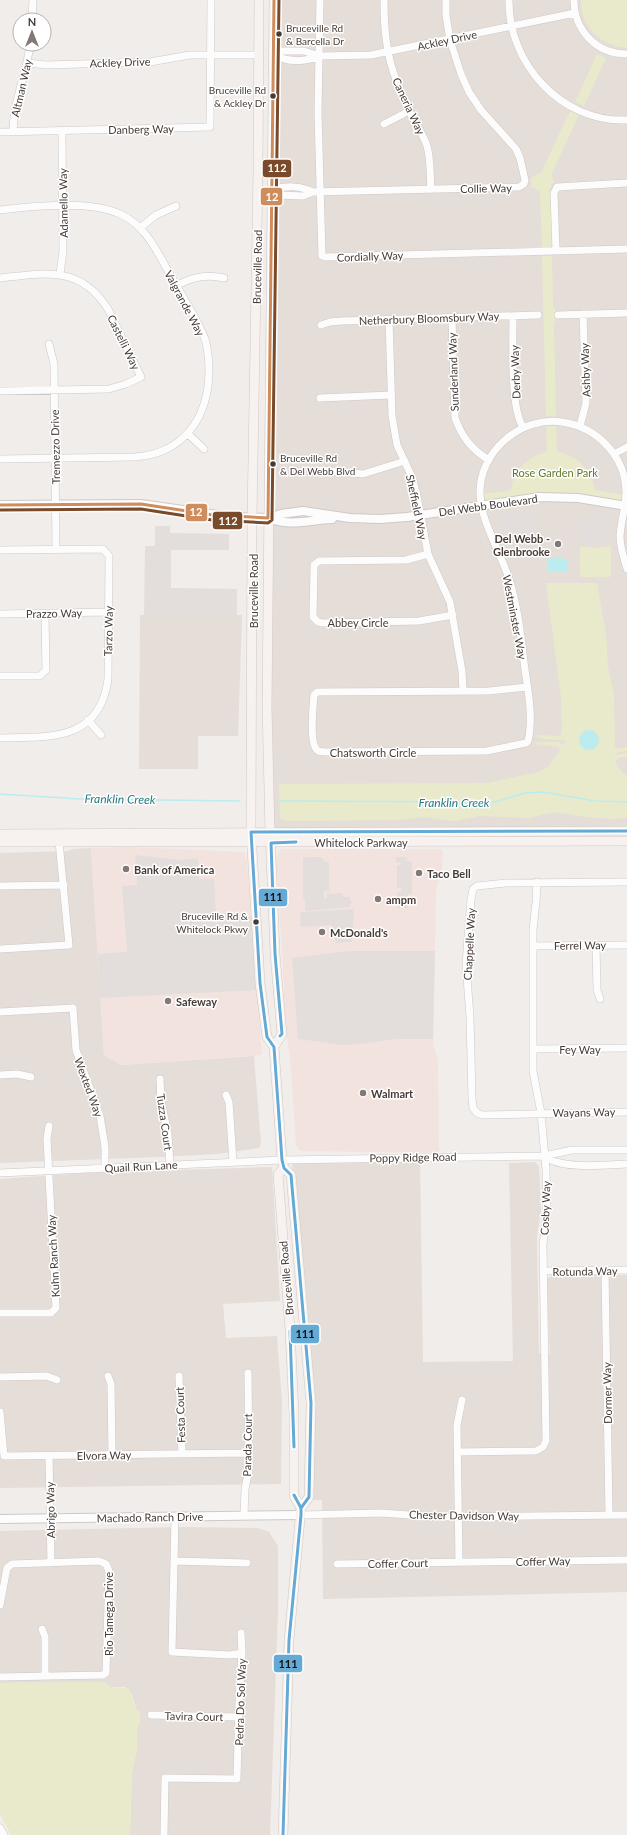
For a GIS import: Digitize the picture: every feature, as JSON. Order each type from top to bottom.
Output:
[{"type":"main road","name":"Bruceville Road","points":[[260,0],[264,15],[265,45],[274,54]]},
{"type":"main road","name":"Bruceville Road","points":[[260,0],[252,518],[251,832],[260,983],[267,1037],[274,1047],[283,1164],[278,1174],[290,1330],[294,1414],[294,1496],[301,1511]]},
{"type":"main road","name":"Bruceville Road","points":[[274,0],[267,706],[275,954],[282,1034],[274,1047]]},
{"type":"main road","name":"Bruceville Road","points":[[258,133],[263,152],[263,182],[267,188],[273,190]]},
{"type":"main road","name":"Whitelock Parkway","points":[[107,838],[251,832],[627,832]]},
{"type":"main road","name":"Whitelock Parkway","points":[[0,834],[59,838],[252,842],[627,841]]},
{"type":"main road","name":"Whitelock Parkway","points":[[0,842],[59,838]]},
{"type":"main road","name":"Bruceville Road","points":[[283,1164],[291,1175],[311,1403],[310,1498],[301,1511],[289,1640],[283,1835]]},
{"type":"main road","points":[[278,1835],[280,1823],[283,1818]]},
{"type":"street","points":[[32,12],[33,0]]},
{"type":"street","points":[[211,0],[211,55]]},
{"type":"street","name":"Cordially Way","points":[[320,0],[316,192],[321,253],[325,257],[627,249]]},
{"type":"street","name":"Caneria Way","points":[[384,0],[385,38],[396,80],[409,111],[422,134],[427,147],[430,158],[431,189]]},
{"type":"street","name":"Collie Way","points":[[273,190],[280,187],[299,187],[316,192],[518,187],[525,182],[520,158],[516,150],[481,110],[469,92],[461,74],[450,40],[446,21],[446,0]]},
{"type":"street","points":[[509,0],[509,12],[517,45],[525,62],[544,87],[580,110],[609,118],[627,120]]},
{"type":"street","points":[[574,0],[575,13],[581,29],[595,44],[607,51],[627,54]]},
{"type":"street","name":"Ackley Drive","points":[[274,54],[281,51],[304,51],[319,56],[358,56],[389,52],[575,13]]},
{"type":"street","name":"Altman Way","points":[[13,132],[14,109],[28,63],[29,52]]},
{"type":"street","name":"Danberg Way","points":[[0,132],[210,127],[211,55]]},
{"type":"street","name":"Ackley Drive","points":[[28,63],[46,65],[150,62],[179,56],[259,55]]},
{"type":"street","points":[[384,124],[409,111]]},
{"type":"street","name":"Adamello Way","points":[[60,274],[63,251],[62,131]]},
{"type":"street","points":[[556,250],[554,193],[557,187],[627,183]]},
{"type":"street","name":"Valgrande Way","points":[[0,210],[28,207],[90,206],[110,209],[130,219],[140,228],[153,245],[201,330],[205,340],[209,361],[206,401],[197,422],[188,434],[167,450],[142,457],[0,459]]},
{"type":"street","points":[[140,228],[156,215],[176,206]]},
{"type":"street","name":"Castelli Way","points":[[0,278],[43,273],[60,274],[80,281],[95,292],[102,300],[141,377],[126,384],[109,389],[0,390]]},
{"type":"street","points":[[176,286],[198,276],[214,276],[224,278]]},
{"type":"street","points":[[558,315],[627,313]]},
{"type":"street","name":"Ashby Way","points":[[580,426],[586,403],[583,314]]},
{"type":"street","name":"Netherbury Bloomsbury Way","points":[[321,325],[330,322],[342,321],[538,315]]},
{"type":"street","name":"Derby Way","points":[[513,316],[515,398],[518,417],[523,427]]},
{"type":"street","name":"Sunderland Way","points":[[452,318],[455,418],[460,432],[469,444],[489,460]]},
{"type":"street","name":"Sheffield Way","points":[[389,320],[392,416],[397,445],[405,461],[416,491],[419,515],[428,554],[447,593],[453,615],[462,671],[463,691]]},
{"type":"street","name":"Tremezzo Drive","points":[[49,344],[54,364],[56,550]]},
{"type":"street","points":[[320,398],[392,395]]},
{"type":"street","name":"Westminster Way","points":[[529,737],[527,687],[520,628],[511,583],[481,505],[481,482],[489,460],[506,438],[523,427],[546,421],[558,421],[580,426],[598,436],[614,454],[624,477],[626,505],[620,537],[627,569]]},
{"type":"street","points":[[188,434],[204,449]]},
{"type":"street","points":[[614,454],[627,447]]},
{"type":"street","points":[[321,470],[363,474],[405,461]]},
{"type":"street","name":"Del Webb Boulevard","points":[[268,518],[280,522],[304,523],[324,519],[386,519],[533,498],[555,497],[578,498],[626,505]]},
{"type":"street","name":"Del Webb Boulevard","points":[[0,505],[140,504],[214,515],[252,518],[268,518],[280,514],[303,511],[350,518]]},
{"type":"street","name":"Tarzo Way","points":[[0,550],[103,549],[109,556],[107,686],[103,700],[88,720],[75,730],[55,737],[0,738]]},
{"type":"street","name":"Abbey Circle","points":[[428,554],[406,560],[319,561],[314,565],[313,617],[318,622],[387,622],[419,621],[453,615]]},
{"type":"street","name":"Prazzo Way","points":[[0,614],[109,612]]},
{"type":"street","points":[[0,676],[40,676],[46,670],[45,614]]},
{"type":"street","name":"Chatsworth Circle","points":[[527,687],[489,691],[317,692],[314,695],[313,741],[318,752],[487,751],[526,743],[529,737]]},
{"type":"street","points":[[88,720],[101,736]]},
{"type":"street","points":[[432,832],[433,842]]},
{"type":"street","points":[[0,949],[69,945],[59,838]]},
{"type":"street","name":"Chappelle Way","points":[[541,1113],[482,1115],[477,1113],[473,1108],[470,1016],[466,964],[473,889],[484,884],[536,882],[627,882]]},
{"type":"street","name":"Cosby Way","points":[[458,1452],[536,1450],[545,1444],[543,1239],[547,1210],[541,1113],[533,1071],[533,946],[536,882]]},
{"type":"street","points":[[0,886],[64,885]]},
{"type":"street","points":[[596,945],[597,990],[600,999]]},
{"type":"street","name":"Ferrel Way","points":[[533,946],[627,945]]},
{"type":"street","name":"Wexted Way","points":[[0,1012],[73,1008],[76,1050],[100,1116],[105,1147],[105,1168]]},
{"type":"street","name":"Fey Way","points":[[533,1049],[627,1048]]},
{"type":"street","points":[[0,1075],[17,1074],[31,1077]]},
{"type":"street","name":"Tuzza Court","points":[[160,1079],[161,1101],[168,1134],[170,1165]]},
{"type":"street","points":[[226,1095],[229,1102],[233,1162]]},
{"type":"street","name":"Wayans Way","points":[[541,1113],[627,1112]]},
{"type":"street","name":"Kuhn Ranch Way","points":[[0,1313],[51,1313],[56,1308],[48,1171],[47,1139],[49,1126]]},
{"type":"street","name":"Poppy Ridge Road","points":[[283,1164],[544,1156],[572,1150],[627,1150]]},
{"type":"street","name":"Poppy Ridge Road","points":[[544,1156],[551,1161],[572,1165],[627,1164]]},
{"type":"street","name":"Quail Run Lane","points":[[0,1173],[233,1162],[283,1164]]},
{"type":"street","name":"Rotunda Way","points":[[544,1271],[627,1270]]},
{"type":"street","name":"Dormer Way","points":[[605,1271],[609,1515]]},
{"type":"street","name":"Parada Court","points":[[244,1516],[244,1500],[249,1469],[248,1374]]},
{"type":"street","points":[[0,1377],[47,1376],[57,1380]]},
{"type":"street","points":[[108,1376],[111,1384],[112,1455]]},
{"type":"street","name":"Festa Court","points":[[179,1376],[182,1454]]},
{"type":"street","points":[[459,1562],[458,1418],[462,1400]]},
{"type":"street","name":"Elvora Way","points":[[0,1412],[4,1456],[249,1453]]},
{"type":"street","name":"Abrigo Way","points":[[50,1456],[51,1563]]},
{"type":"street","name":"Machado Ranch Drive","points":[[0,1519],[244,1516],[301,1511]]},
{"type":"street","name":"Chester Davidson Way","points":[[301,1511],[380,1513],[427,1517],[627,1515]]},
{"type":"street","name":"Pedra Do Sol Way","points":[[164,1835],[165,1778],[237,1779],[238,1717],[242,1653],[172,1652],[175,1516]]},
{"type":"street","name":"Coffer Way","points":[[459,1562],[627,1560]]},
{"type":"street","name":"Rio Tamega Drive","points":[[0,1605],[8,1565],[99,1561],[106,1564],[109,1571],[108,1670],[103,1675],[0,1677]]},
{"type":"street","points":[[174,1561],[246,1563]]},
{"type":"street","name":"Coffer Court","points":[[337,1564],[459,1562]]},
{"type":"street","points":[[42,1629],[45,1637],[45,1676]]},
{"type":"street","points":[[241,1633],[242,1653]]},
{"type":"street","name":"Tavira Court","points":[[150,1715],[238,1717]]},
{"type":"street","points":[[0,1828],[4,1835]]},
{"type":"shaded area","points":[[274,0],[627,0],[627,831],[270,832]]},
{"type":"shaded area","points":[[532,508],[538,533],[534,534],[534,540],[531,544],[508,553],[499,513]]},
{"type":"shaded area","points":[[606,512],[611,534],[602,536],[603,542],[589,545],[587,541],[583,542],[577,519]]},
{"type":"shaded area","points":[[155,526],[170,526],[170,533],[229,534],[229,550],[171,550],[171,588],[237,589],[237,615],[144,615],[145,546],[155,546]]},
{"type":"shaded area","points":[[140,615],[242,615],[238,736],[198,736],[198,769],[139,769]]},
{"type":"shaded area","points":[[129,847],[244,852],[247,860],[262,1055],[121,1065],[104,1055],[91,848]]},
{"type":"shaded area","points":[[91,848],[104,1055],[121,1065],[254,1056],[261,1144],[259,1148],[218,1154],[0,1163],[0,853],[68,851],[73,849]]},
{"type":"shaded area","points":[[443,849],[442,870],[436,890],[433,1044],[438,1060],[439,1153],[303,1151],[298,1149],[296,1144],[290,1058],[283,1011],[284,986],[276,857],[280,850]]},
{"type":"shaded area","points":[[135,855],[180,860],[198,858],[199,879],[214,879],[216,917],[251,916],[257,990],[100,998],[98,954],[127,952],[122,886],[137,885]]},
{"type":"shaded area","points":[[321,857],[325,862],[329,862],[329,891],[324,891],[324,898],[327,898],[327,894],[343,893],[343,897],[349,897],[352,903],[350,904],[350,907],[305,911],[305,900],[307,900],[303,898],[303,858]]},
{"type":"shaded area","points":[[396,857],[407,857],[407,861],[412,861],[412,894],[408,894],[408,908],[397,908],[397,892],[401,892],[401,888],[397,888],[397,865],[401,865],[401,863],[396,862]]},
{"type":"shaded area","points":[[354,909],[352,942],[336,943],[332,925],[301,927],[300,912]]},
{"type":"shaded area","points":[[349,951],[435,951],[433,1039],[396,1039],[343,1045],[298,1039],[292,958]]},
{"type":"shaded area","points":[[420,1161],[423,1362],[513,1361],[509,1163],[535,1162],[539,1167],[541,1212],[537,1235],[539,1353],[550,1354],[546,1281],[552,1275],[627,1275],[627,1592],[323,1599],[322,1500],[312,1500],[292,1162]]},
{"type":"shaded area","points":[[272,1167],[280,1301],[223,1304],[226,1338],[277,1336],[282,1401],[281,1484],[0,1488],[0,1179],[84,1173]]},
{"type":"shaded area","points":[[184,1527],[258,1528],[269,1532],[278,1546],[278,1612],[270,1835],[130,1835],[132,1772],[137,1749],[136,1709],[132,1695],[125,1687],[110,1687],[104,1682],[0,1683],[0,1531]]},
{"type":"green space","points":[[581,0],[627,0],[627,48],[601,39],[588,27],[584,19]]},
{"type":"green space","points":[[597,54],[606,58],[584,106],[575,102]]},
{"type":"green space","points":[[570,111],[579,115],[551,175],[554,181],[549,190],[551,198],[553,242],[550,247],[542,248],[540,191],[531,187],[532,177],[541,173]]},
{"type":"green space","points":[[542,256],[552,256],[553,306],[556,315],[554,324],[556,416],[546,416]]},
{"type":"green space","name":"Rose Garden Park","points":[[546,426],[556,426],[557,452],[577,460],[587,470],[595,490],[624,495],[621,501],[578,494],[544,493],[488,501],[484,499],[483,494],[511,490],[518,470],[533,457],[547,452]]},
{"type":"green space","points":[[583,546],[596,548],[609,546],[611,548],[610,577],[582,577],[580,574],[580,548]]},
{"type":"green space","points":[[546,583],[597,583],[606,634],[608,667],[614,695],[615,747],[618,749],[627,747],[627,751],[615,753],[616,755],[627,753],[627,757],[619,758],[615,762],[627,776],[627,818],[612,819],[585,817],[556,812],[527,818],[480,816],[454,821],[423,817],[399,820],[286,821],[280,818],[279,784],[487,783],[539,772],[549,766],[560,750],[559,747],[535,744],[536,742],[566,743],[565,740],[542,739],[540,737],[537,738],[536,735],[559,736],[562,734],[561,697]]},
{"type":"green space","points":[[104,1682],[106,1685],[112,1687],[129,1689],[136,1709],[140,1712],[140,1724],[137,1727],[137,1749],[132,1773],[130,1835],[11,1835],[0,1814],[0,1683]]},
{"type":"water","points":[[555,557],[560,557],[567,560],[567,572],[548,572],[548,560]]},
{"type":"water","points":[[589,730],[596,733],[599,740],[596,747],[589,750],[582,747],[579,740],[582,733]]},
{"type":"waterway","name":"Franklin Creek","points":[[279,801],[495,802],[525,793],[543,792],[595,801],[627,802]]},
{"type":"waterway","name":"Franklin Creek","points":[[0,794],[80,799],[240,801]]},
{"type":"transit line","name":"12","points":[[0,505],[141,504],[213,515],[268,518],[274,0]]},
{"type":"transit line","name":"112","points":[[0,510],[141,509],[212,520],[268,523],[272,520],[279,0]]},
{"type":"transit line","name":"111","points":[[301,1508],[309,1497],[311,1403],[291,1175],[284,1168],[282,1160],[274,1047],[267,1037],[260,983],[251,832],[627,831]]},
{"type":"transit line","name":"111","points":[[280,1036],[282,1034],[275,954],[271,843],[296,842]]},
{"type":"transit line","name":"111","points":[[290,1331],[294,1447]]},
{"type":"transit line","name":"111","points":[[283,1835],[289,1640],[301,1515],[301,1508],[294,1495]]},
{"type":"place","name":"Bruceville Rd & Barcella Dr","points":[[279,34]]},
{"type":"place","name":"Bruceville Rd & Ackley Dr","points":[[273,96]]},
{"type":"place","name":"Bruceville Rd & Del Webb Blvd","points":[[273,464]]},
{"type":"place","name":"Del Webb - Glenbrooke","points":[[558,544]]},
{"type":"place","name":"Bank of America","points":[[126,869]]},
{"type":"place","name":"Taco Bell","points":[[419,873]]},
{"type":"place","name":"ampm","points":[[378,899]]},
{"type":"place","name":"Bruceville Rd & Whitelock Pkwy","points":[[256,922]]},
{"type":"place","name":"McDonald's","points":[[322,932]]},
{"type":"place","name":"Safeway","points":[[168,1001]]},
{"type":"place","name":"Walmart","points":[[363,1093]]}]
